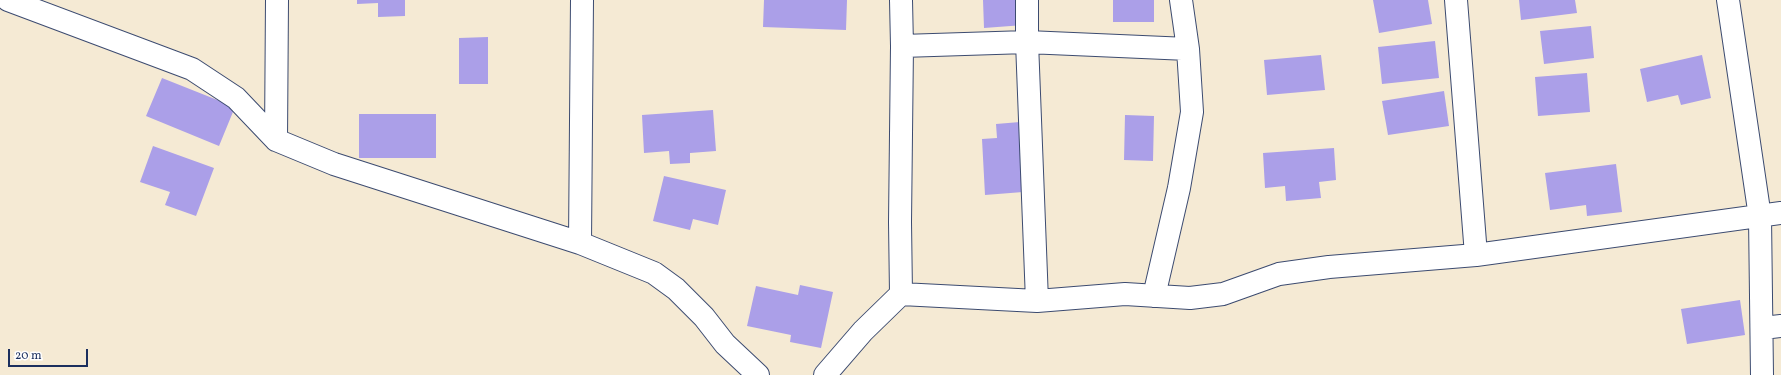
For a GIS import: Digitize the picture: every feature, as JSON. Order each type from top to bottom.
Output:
[{"type":"street","points":[[8,0],[192,69],[236,98],[276,140],[334,164],[580,244],[654,272],[676,289],[704,317],[725,344],[758,375]]},
{"type":"street","points":[[276,140],[277,0]]},
{"type":"street","points":[[580,244],[582,0]]},
{"type":"street","points":[[825,375],[863,331],[901,294],[901,0]]},
{"type":"street","points":[[1027,0],[1027,42],[1037,301]]},
{"type":"street","points":[[1154,296],[1179,188],[1192,112],[1188,50],[1181,0]]},
{"type":"street","points":[[1456,0],[1476,255]]},
{"type":"street","points":[[1728,0],[1771,215],[1772,327],[1762,375]]},
{"type":"street","points":[[902,46],[1027,42],[1188,50]]},
{"type":"street","points":[[901,294],[1037,301],[1125,294],[1190,298],[1224,294],[1279,274],[1329,267],[1476,255],[1771,215]]},
{"type":"building","points":[[357,0],[405,0],[405,16],[378,17],[378,3],[357,4]]},
{"type":"building","points":[[764,0],[847,0],[846,30],[763,27]]},
{"type":"building","points":[[983,0],[1023,0],[1024,25],[984,28]]},
{"type":"building","points":[[1113,0],[1154,0],[1154,22],[1113,22]]},
{"type":"building","points":[[1373,0],[1428,0],[1432,24],[1379,33]]},
{"type":"building","points":[[1519,0],[1575,0],[1577,13],[1521,20]]},
{"type":"building","points":[[1591,26],[1594,58],[1544,64],[1540,31]]},
{"type":"building","points":[[488,37],[488,84],[459,84],[459,38]]},
{"type":"building","points":[[1435,41],[1439,78],[1382,84],[1378,47]]},
{"type":"building","points":[[1321,55],[1325,90],[1267,95],[1264,60]]},
{"type":"building","points":[[1702,55],[1711,98],[1681,105],[1678,95],[1647,102],[1640,69]]},
{"type":"building","points":[[1587,73],[1590,112],[1538,116],[1535,77]]},
{"type":"building","points":[[162,78],[235,107],[219,146],[146,116]]},
{"type":"building","points":[[1444,91],[1449,126],[1388,135],[1382,101]]},
{"type":"building","points":[[713,110],[716,151],[690,153],[690,163],[670,164],[669,151],[644,153],[642,115]]},
{"type":"building","points":[[359,114],[436,114],[436,158],[359,158]]},
{"type":"building","points":[[1125,115],[1154,116],[1153,161],[1124,160]]},
{"type":"building","points":[[1020,122],[1023,192],[985,195],[982,139],[997,138],[996,124]]},
{"type":"building","points":[[153,146],[214,168],[196,216],[165,205],[170,192],[140,182]]},
{"type":"building","points":[[1334,148],[1336,180],[1319,182],[1321,198],[1286,201],[1285,186],[1265,188],[1263,153]]},
{"type":"building","points":[[1616,164],[1622,212],[1587,216],[1586,205],[1550,210],[1545,173]]},
{"type":"building","points":[[664,176],[726,190],[718,225],[693,219],[690,230],[653,221]]},
{"type":"building","points":[[800,285],[833,292],[821,348],[790,342],[791,335],[747,326],[756,286],[798,295]]},
{"type":"building","points":[[1740,300],[1745,335],[1687,344],[1681,309]]}]
